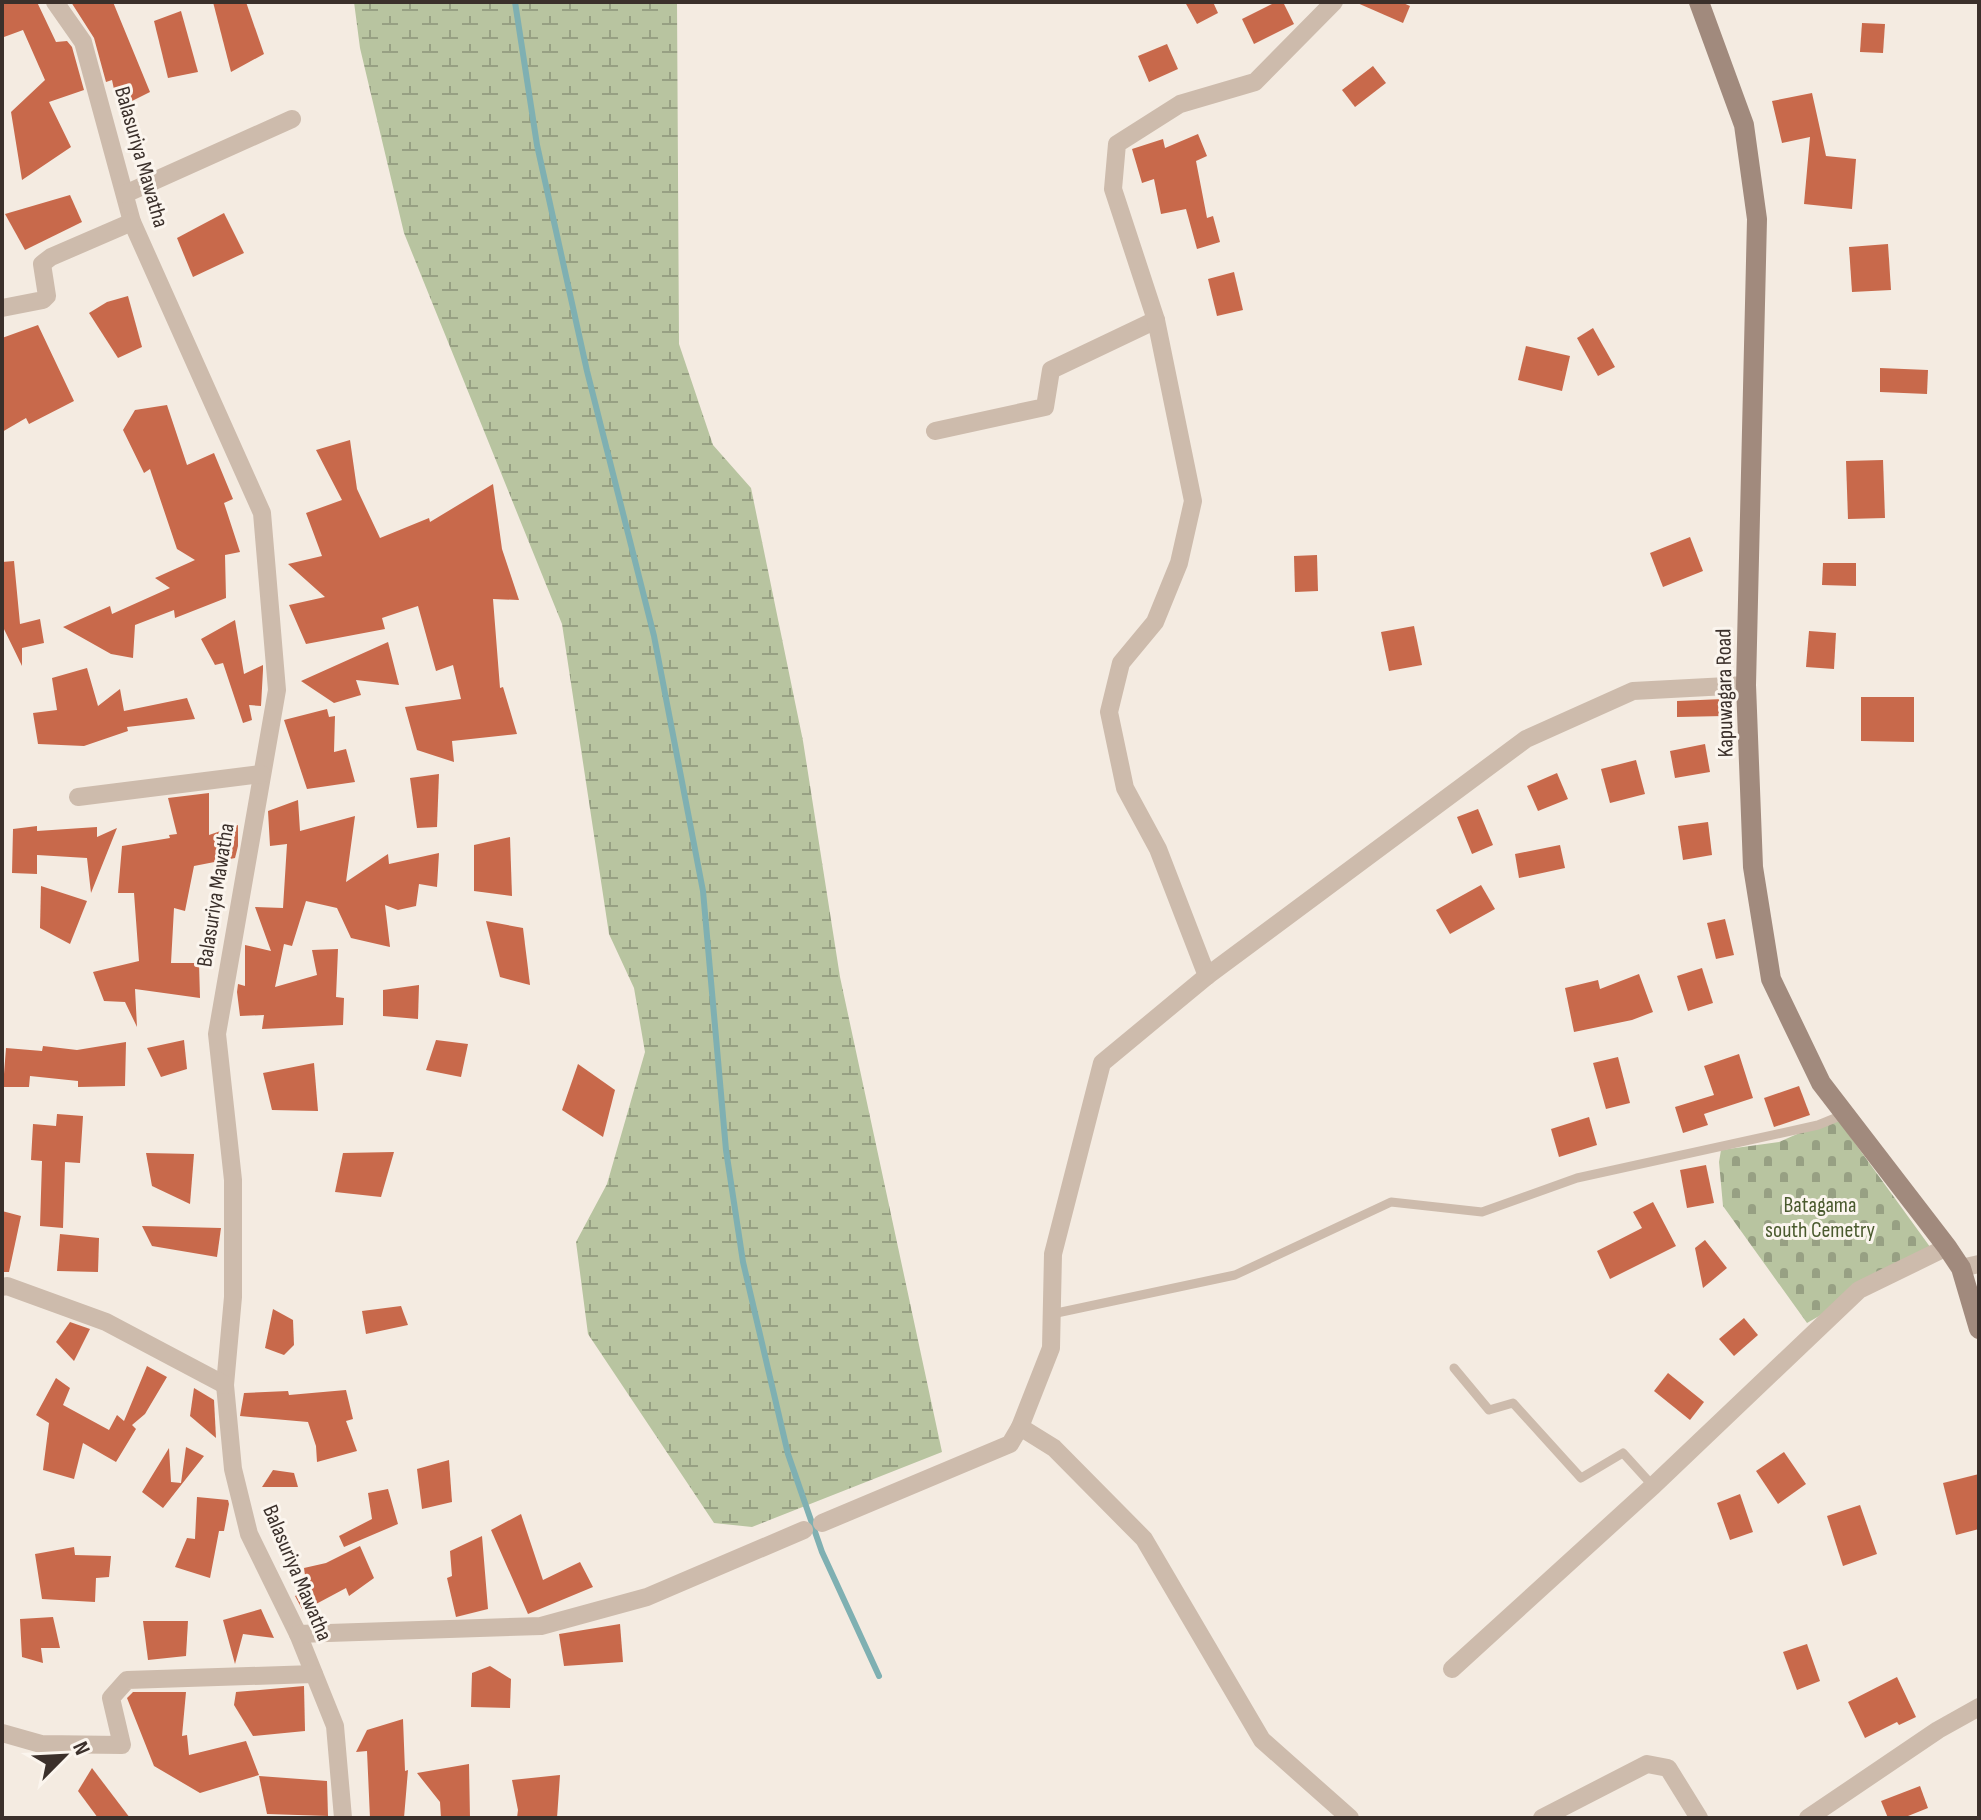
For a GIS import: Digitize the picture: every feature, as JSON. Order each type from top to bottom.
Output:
[{"type":"street","name":"Balasuriya Mawatha","points":[[55,2],[83,42],[132,222],[262,513],[277,690],[217,1034],[233,1180],[233,1297],[225,1385],[233,1469],[249,1534],[298,1634],[335,1726],[343,1818]]},
{"type":"street","points":[[1207,976],[1158,849],[1125,788],[1109,712],[1121,663],[1155,622],[1179,563],[1193,501],[1156,320],[1113,189],[1117,144],[1180,104],[1255,82],[1334,2]]},
{"type":"street","name":"Kapuwagara Road","points":[[1699,2],[1744,125],[1757,219],[1746,685],[1753,867],[1771,979],[1821,1083],[1947,1247],[1970,1266],[1979,1329]]},
{"type":"street","points":[[125,194],[292,119]]},
{"type":"street","points":[[2,308],[43,300],[47,296],[42,264],[51,257],[132,222]]},
{"type":"street","points":[[935,431],[1045,407],[1051,370],[1156,320]]},
{"type":"street","points":[[822,1523],[1010,1444],[1020,1427],[1051,1348],[1053,1254],[1102,1063],[1207,976],[1526,739],[1633,691],[1746,685]]},
{"type":"street","points":[[78,797],[261,774]]},
{"type":"street","points":[[1452,1669],[1653,1486],[1859,1290],[1947,1247]]},
{"type":"street","points":[[2,1287],[7,1286],[106,1322],[225,1385]]},
{"type":"street","points":[[1020,1427],[1054,1448],[1144,1539],[1262,1740],[1350,1818]]},
{"type":"street","points":[[298,1634],[541,1626],[647,1597],[804,1530]]},
{"type":"street","points":[[2,1733],[41,1744],[122,1745],[111,1698],[127,1680],[314,1674]]},
{"type":"street","points":[[1808,1818],[1938,1730],[1979,1707]]},
{"type":"street","points":[[1542,1818],[1647,1764],[1668,1768],[1699,1818]]},
{"type":"lane","points":[[1052,1314],[1235,1275],[1391,1202],[1482,1212],[1577,1178],[1818,1125],[1845,1114]]},
{"type":"lane","points":[[1454,1368],[1489,1410],[1513,1403],[1581,1478],[1623,1453],[1653,1486]]},
{"type":"green space","points":[[354,2],[677,2],[679,344],[713,445],[751,488],[803,741],[840,977],[942,1452],[752,1527],[714,1523],[588,1334],[576,1242],[607,1184],[645,1052],[634,988],[609,934],[562,624],[404,233],[360,48]]},
{"type":"green space","name":"Batagama south Cemetry","points":[[1836,1117],[1933,1251],[1807,1323],[1723,1206],[1719,1162],[1721,1150],[1779,1142]]},
{"type":"building","points":[[2,2],[37,2],[56,42],[67,41],[72,47],[84,90],[49,102],[71,147],[22,180],[11,112],[45,80],[23,30],[4,37]]},
{"type":"building","points":[[71,2],[113,2],[150,92],[118,108],[112,80],[106,82],[94,38]]},
{"type":"building","points":[[213,2],[246,2],[264,54],[231,72]]},
{"type":"building","points":[[1185,2],[1213,2],[1218,13],[1197,24]]},
{"type":"building","points":[[1276,2],[1283,2],[1294,24],[1254,44],[1242,19]]},
{"type":"building","points":[[1355,2],[1401,2],[1410,6],[1403,23]]},
{"type":"building","points":[[181,11],[198,72],[168,78],[154,21]]},
{"type":"building","points":[[1862,23],[1885,24],[1883,53],[1860,52]]},
{"type":"building","points":[[1167,44],[1178,69],[1149,82],[1138,56]]},
{"type":"building","points":[[1373,66],[1386,83],[1355,107],[1342,90]]},
{"type":"building","points":[[1812,93],[1826,156],[1856,159],[1852,209],[1804,204],[1810,137],[1782,143],[1772,101]]},
{"type":"building","points":[[1198,134],[1207,156],[1196,161],[1207,218],[1213,216],[1220,242],[1197,249],[1186,209],[1161,214],[1154,179],[1142,183],[1132,149],[1163,139],[1165,148]]},
{"type":"building","points":[[70,195],[82,222],[25,250],[5,214]]},
{"type":"building","points":[[224,213],[244,253],[193,277],[177,238]]},
{"type":"building","points":[[1888,244],[1891,290],[1852,292],[1849,247]]},
{"type":"building","points":[[1234,272],[1243,310],[1217,316],[1208,279]]},
{"type":"building","points":[[128,296],[142,347],[118,358],[89,313],[107,302]]},
{"type":"building","points":[[38,325],[74,401],[29,424],[26,418],[2,432],[2,338]]},
{"type":"building","points":[[1593,328],[1615,367],[1598,376],[1577,338]]},
{"type":"building","points":[[1526,346],[1570,356],[1562,391],[1518,380]]},
{"type":"building","points":[[1880,368],[1928,370],[1927,394],[1880,392]]},
{"type":"building","points":[[167,405],[187,465],[214,453],[233,499],[224,503],[240,552],[225,555],[226,598],[175,618],[174,610],[135,625],[133,658],[111,654],[63,627],[110,606],[112,614],[170,588],[155,578],[195,560],[177,549],[150,469],[144,473],[123,430],[135,410]]},
{"type":"building","points":[[350,440],[357,489],[380,538],[429,518],[430,522],[493,484],[502,549],[519,600],[493,599],[500,688],[503,687],[517,734],[452,741],[454,762],[417,750],[405,707],[461,699],[453,665],[436,671],[418,606],[382,618],[385,629],[306,644],[289,605],[325,597],[288,564],[322,556],[306,513],[342,500],[316,450]]},
{"type":"building","points":[[1883,460],[1885,518],[1848,519],[1846,461]]},
{"type":"building","points":[[1690,537],[1703,571],[1663,587],[1650,553]]},
{"type":"building","points":[[1317,555],[1318,591],[1295,592],[1294,556]]},
{"type":"building","points":[[14,561],[20,624],[40,619],[44,643],[22,648],[22,666],[2,625],[2,562]]},
{"type":"building","points":[[1823,563],[1856,563],[1856,586],[1822,585]]},
{"type":"building","points":[[235,620],[244,674],[263,665],[261,706],[249,705],[252,720],[243,723],[223,663],[215,665],[201,639]]},
{"type":"building","points":[[1414,626],[1422,665],[1389,671],[1381,632]]},
{"type":"building","points":[[1809,631],[1836,633],[1834,669],[1806,667]]},
{"type":"building","points":[[388,642],[399,685],[356,680],[361,695],[334,703],[301,681]]},
{"type":"building","points":[[87,668],[98,706],[120,689],[124,711],[187,698],[195,719],[127,727],[128,731],[84,746],[38,744],[33,713],[57,710],[52,678]]},
{"type":"building","points":[[1861,697],[1914,697],[1914,742],[1861,741]]},
{"type":"building","points":[[1723,699],[1724,716],[1677,717],[1677,701]]},
{"type":"building","points":[[327,709],[329,717],[335,716],[334,752],[346,749],[355,782],[307,789],[284,720]]},
{"type":"building","points":[[1705,744],[1710,772],[1675,778],[1670,751]]},
{"type":"building","points":[[1636,760],[1645,794],[1610,803],[1601,769]]},
{"type":"building","points":[[1557,773],[1568,799],[1538,811],[1527,786]]},
{"type":"building","points":[[439,774],[437,827],[417,828],[410,778]]},
{"type":"building","points":[[209,793],[209,835],[238,825],[238,846],[235,858],[194,866],[185,911],[174,908],[171,963],[199,963],[200,998],[135,989],[137,1027],[125,1002],[104,1001],[93,972],[139,961],[134,893],[118,893],[122,846],[170,838],[169,835],[177,834],[168,798]]},
{"type":"building","points":[[298,800],[300,831],[355,816],[346,882],[388,854],[389,864],[439,853],[437,887],[419,884],[416,906],[398,910],[385,905],[390,947],[351,938],[337,908],[306,901],[292,946],[284,944],[275,987],[317,975],[312,950],[338,949],[336,997],[344,998],[343,1025],[262,1029],[264,1015],[240,1016],[238,984],[245,986],[245,945],[271,951],[255,907],[283,908],[287,844],[270,846],[268,811]]},
{"type":"building","points":[[1478,809],[1493,845],[1472,854],[1457,817]]},
{"type":"building","points":[[1708,822],[1712,855],[1683,860],[1678,826]]},
{"type":"building","points":[[37,826],[37,831],[97,827],[97,837],[117,828],[91,893],[87,858],[37,855],[37,874],[12,873],[13,829]]},
{"type":"building","points":[[510,837],[512,896],[474,891],[474,845]]},
{"type":"building","points":[[1560,845],[1565,868],[1519,878],[1515,854]]},
{"type":"building","points":[[1481,885],[1495,909],[1450,934],[1436,910]]},
{"type":"building","points":[[41,886],[87,901],[70,944],[40,928]]},
{"type":"building","points":[[1725,919],[1734,955],[1716,959],[1707,923]]},
{"type":"building","points":[[486,921],[523,928],[530,985],[500,977]]},
{"type":"building","points":[[1702,968],[1713,1003],[1688,1011],[1677,976]]},
{"type":"building","points":[[1639,974],[1653,1012],[1632,1020],[1574,1032],[1565,988],[1598,980],[1600,989]]},
{"type":"building","points":[[419,985],[418,1019],[383,1016],[383,990]]},
{"type":"building","points":[[184,1040],[187,1069],[161,1077],[147,1048]]},
{"type":"building","points":[[436,1040],[468,1044],[461,1077],[426,1070]]},
{"type":"building","points":[[126,1042],[125,1086],[78,1087],[78,1081],[30,1076],[29,1087],[3,1087],[6,1048],[42,1051],[43,1046],[77,1050]]},
{"type":"building","points":[[1739,1054],[1753,1098],[1704,1114],[1708,1125],[1683,1133],[1675,1107],[1714,1095],[1704,1066]]},
{"type":"building","points":[[1618,1057],[1630,1103],[1606,1109],[1593,1063]]},
{"type":"building","points":[[314,1063],[318,1111],[272,1110],[263,1073]]},
{"type":"building","points":[[578,1064],[615,1090],[603,1137],[562,1110]]},
{"type":"building","points":[[1799,1086],[1810,1115],[1774,1127],[1764,1098]]},
{"type":"building","points":[[57,1114],[83,1116],[80,1163],[65,1162],[63,1228],[40,1226],[42,1161],[31,1160],[33,1124],[56,1126]]},
{"type":"building","points":[[1589,1117],[1597,1145],[1559,1157],[1551,1129]]},
{"type":"building","points":[[394,1152],[381,1197],[335,1192],[343,1153]]},
{"type":"building","points":[[146,1153],[194,1154],[190,1204],[152,1186]]},
{"type":"building","points":[[1706,1165],[1714,1203],[1687,1208],[1680,1170]]},
{"type":"building","points":[[1653,1202],[1676,1246],[1610,1279],[1597,1251],[1642,1228],[1633,1212]]},
{"type":"building","points":[[2,1211],[21,1216],[9,1272],[2,1272]]},
{"type":"building","points":[[142,1226],[221,1228],[217,1257],[152,1246]]},
{"type":"building","points":[[60,1234],[99,1238],[98,1272],[57,1271]]},
{"type":"building","points":[[1705,1240],[1727,1268],[1703,1288],[1695,1248]]},
{"type":"building","points":[[401,1306],[408,1325],[366,1334],[362,1311]]},
{"type":"building","points":[[273,1309],[293,1320],[294,1345],[284,1355],[265,1348]]},
{"type":"building","points":[[1744,1318],[1758,1335],[1734,1356],[1719,1339]]},
{"type":"building","points":[[70,1322],[90,1329],[74,1361],[56,1342]]},
{"type":"building","points":[[147,1366],[167,1377],[145,1414],[132,1425],[136,1429],[116,1462],[83,1443],[74,1479],[43,1470],[49,1423],[36,1415],[56,1378],[70,1388],[63,1405],[109,1430],[117,1415],[124,1421]]},
{"type":"building","points":[[1668,1373],[1704,1402],[1690,1420],[1654,1391]]},
{"type":"building","points":[[194,1388],[214,1400],[216,1438],[190,1416]]},
{"type":"building","points":[[346,1390],[353,1419],[346,1421],[357,1451],[317,1462],[316,1446],[308,1422],[240,1416],[244,1393],[288,1391],[289,1395]]},
{"type":"building","points":[[186,1447],[204,1456],[163,1508],[142,1492],[169,1448],[171,1482],[181,1483]]},
{"type":"building","points":[[1784,1452],[1806,1484],[1778,1504],[1756,1471]]},
{"type":"building","points":[[449,1460],[452,1502],[422,1509],[417,1469]]},
{"type":"building","points":[[273,1470],[294,1473],[298,1487],[262,1487]]},
{"type":"building","points":[[1979,1474],[1979,1529],[1956,1535],[1943,1483]]},
{"type":"building","points":[[388,1489],[398,1524],[344,1547],[339,1536],[372,1519],[368,1493]]},
{"type":"building","points":[[1740,1494],[1753,1532],[1730,1540],[1717,1503]]},
{"type":"building","points":[[197,1497],[228,1500],[229,1504],[224,1531],[219,1531],[210,1578],[175,1567],[187,1538],[195,1539]]},
{"type":"building","points":[[1860,1505],[1877,1554],[1843,1566],[1827,1516]]},
{"type":"building","points":[[521,1514],[543,1580],[580,1562],[593,1587],[528,1614],[491,1530]]},
{"type":"building","points":[[482,1536],[488,1609],[456,1617],[447,1578],[452,1576],[450,1551]]},
{"type":"building","points":[[360,1546],[374,1578],[349,1596],[346,1588],[303,1611],[295,1596],[307,1590],[304,1568],[326,1563]]},
{"type":"building","points":[[74,1547],[75,1555],[111,1556],[109,1577],[96,1578],[95,1602],[42,1599],[35,1554]]},
{"type":"building","points":[[261,1609],[274,1638],[243,1634],[235,1664],[223,1620]]},
{"type":"building","points":[[53,1617],[60,1648],[41,1648],[43,1663],[22,1657],[20,1619]]},
{"type":"building","points":[[143,1621],[188,1621],[186,1656],[148,1660]]},
{"type":"building","points":[[620,1624],[623,1662],[564,1666],[559,1634]]},
{"type":"building","points":[[1807,1644],[1820,1681],[1797,1690],[1783,1652]]},
{"type":"building","points":[[490,1666],[511,1679],[510,1708],[471,1707],[472,1673]]},
{"type":"building","points":[[1897,1677],[1916,1717],[1899,1725],[1897,1722],[1865,1738],[1848,1702]]},
{"type":"building","points":[[304,1686],[305,1731],[253,1736],[234,1705],[236,1692]]},
{"type":"building","points":[[133,1692],[186,1692],[182,1736],[187,1735],[189,1755],[246,1741],[259,1775],[200,1793],[154,1766],[127,1698]]},
{"type":"building","points":[[403,1719],[405,1771],[408,1770],[404,1818],[370,1818],[367,1751],[356,1752],[367,1730]]},
{"type":"building","points":[[469,1764],[470,1818],[441,1818],[440,1802],[417,1773]]},
{"type":"building","points":[[92,1768],[130,1818],[98,1818],[78,1791]]},
{"type":"building","points":[[560,1775],[557,1818],[517,1818],[512,1780]]},
{"type":"building","points":[[259,1776],[327,1781],[328,1816],[267,1814]]},
{"type":"building","points":[[1920,1786],[1928,1808],[1903,1818],[1888,1818],[1881,1801]]},
{"type":"waterway","points":[[515,2],[537,145],[587,371],[654,636],[703,891],[726,1150],[743,1262],[788,1454],[822,1552],[879,1676]]}]
